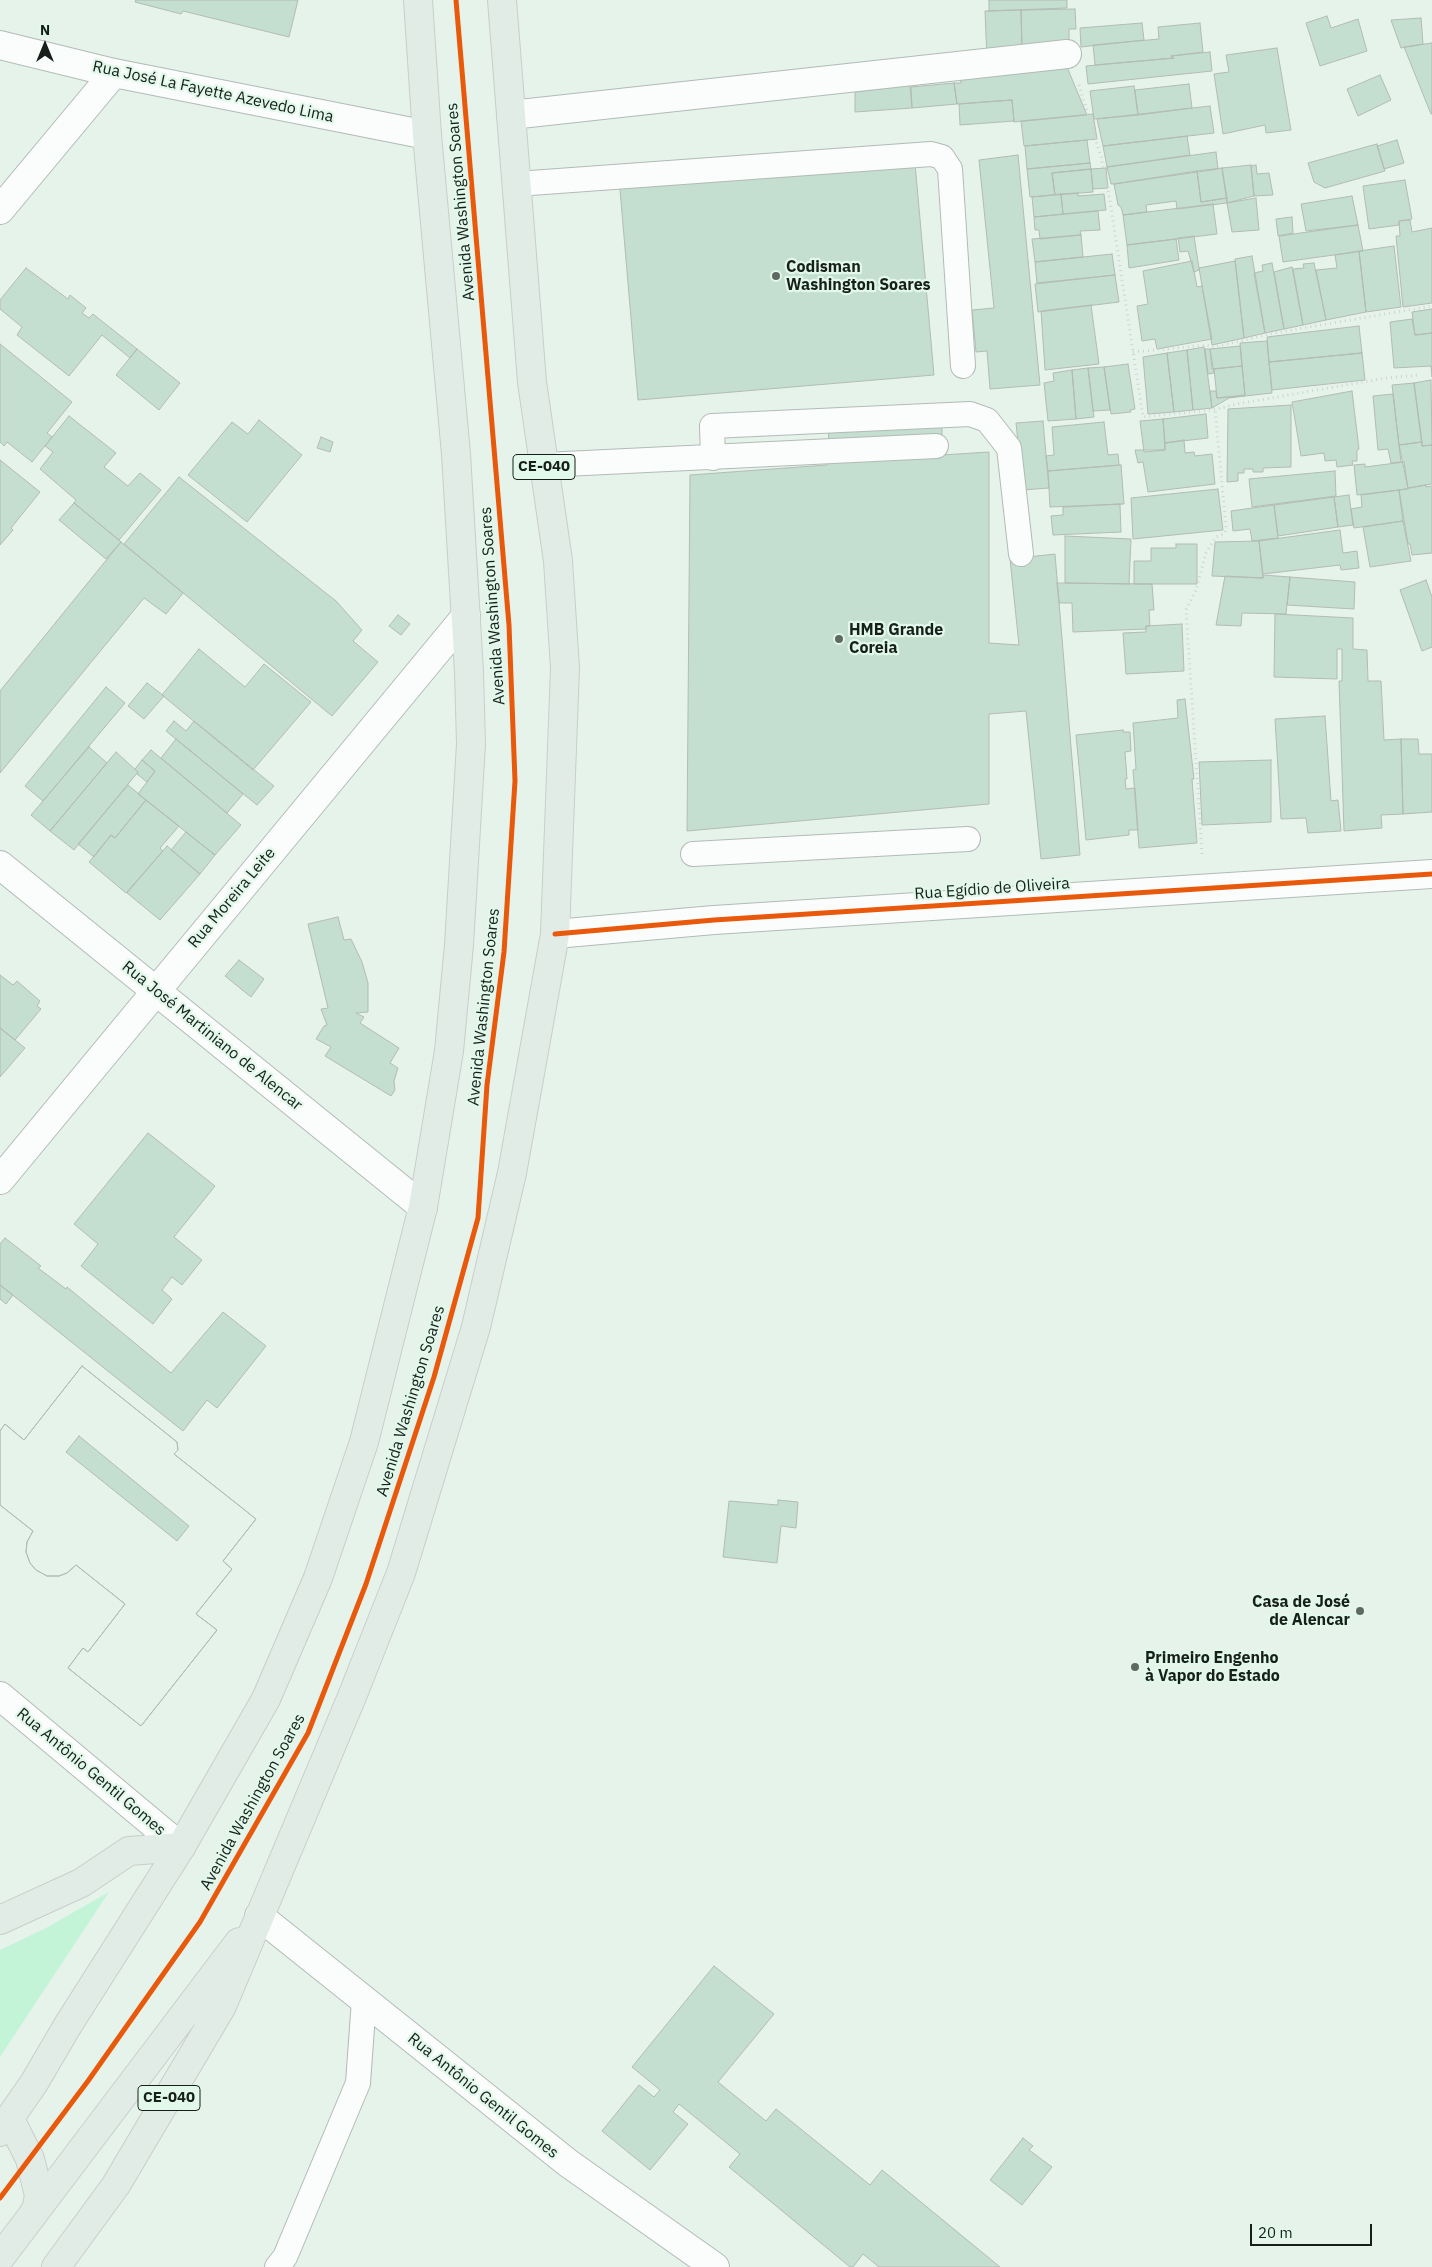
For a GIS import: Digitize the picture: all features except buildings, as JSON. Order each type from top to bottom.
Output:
[{"type":"highway","name":"Avenida Washington Soares","points":[[5,2126],[34,2084],[68,2025],[181,1847],[266,1699],[318,1578],[364,1442],[423,1207],[449,1051],[459,945],[471,744],[466,616],[456,454],[427,135],[418,0]]},
{"type":"highway","name":"CE-040","points":[[56,2267],[116,2185],[201,2044],[235,1977],[351,1699],[401,1573],[476,1327],[512,1173],[555,934],[565,668],[558,561],[532,382],[502,0]]},
{"type":"highway","points":[[0,1920],[81,1883],[129,1851],[181,1847]]},
{"type":"highway","points":[[0,2258],[28,2224],[259,1916]]},
{"type":"highway","points":[[5,2126],[30,2159],[39,2194],[37,2207],[28,2224]]},
{"type":"street","name":"Rua José La Fayette Azevedo Lima","points":[[0,45],[114,72],[427,135]]},
{"type":"street","points":[[511,114],[1068,54]]},
{"type":"street","points":[[0,210],[114,72]]},
{"type":"street","name":"Rua Moreira Leite","points":[[0,1180],[466,616]]},
{"type":"street","name":"Rua José Martiniano de Alencar","points":[[0,865],[423,1207]]},
{"type":"street","name":"Rua Egídio de Oliveira","points":[[555,934],[714,920],[1204,887],[1432,874]]},
{"type":"street","name":"Rua Antônio Gentil Gomes","points":[[0,1696],[181,1847]]},
{"type":"street","name":"Rua Antônio Gentil Gomes","points":[[259,1916],[568,2163],[715,2267]]},
{"type":"lane","points":[[516,184],[931,154],[942,157],[950,169],[963,366]]},
{"type":"lane","points":[[713,458],[712,426],[970,414],[986,420],[1009,448],[1020,554]]},
{"type":"lane","points":[[544,465],[936,446]]},
{"type":"lane","points":[[693,854],[968,839]]},
{"type":"lane","points":[[277,2267],[288,2248],[358,2084],[364,2000]]},
{"type":"path","points":[[1068,54],[1101,156],[1110,200],[1143,416],[1215,410],[1237,404],[1418,374]]},
{"type":"path","points":[[1133,352],[1206,345],[1214,348],[1274,333],[1432,306]]},
{"type":"path","points":[[1204,887],[1186,610],[1196,590],[1206,553],[1216,537],[1225,533],[1226,528],[1215,410]]},
{"type":"green space","points":[[109,1892],[0,2057],[0,1950],[46,1928]]},
{"type":"cycle path","points":[[0,2198],[88,2081],[200,1922],[308,1733],[366,1584],[434,1377],[478,1218],[487,1085],[504,952],[515,781],[509,625],[456,0]]},
{"type":"cycle path","points":[[555,934],[714,920],[1432,874]]},
{"type":"place","name":"Codisman Washington Soares","points":[[776,276]]},
{"type":"place","name":"HMB Grande Coreia","points":[[839,639]]},
{"type":"place","name":"Casa de José de Alencar","points":[[1360,1611]]},
{"type":"place","name":"Primeiro Engenho à Vapor do Estado","points":[[1135,1667]]}]
